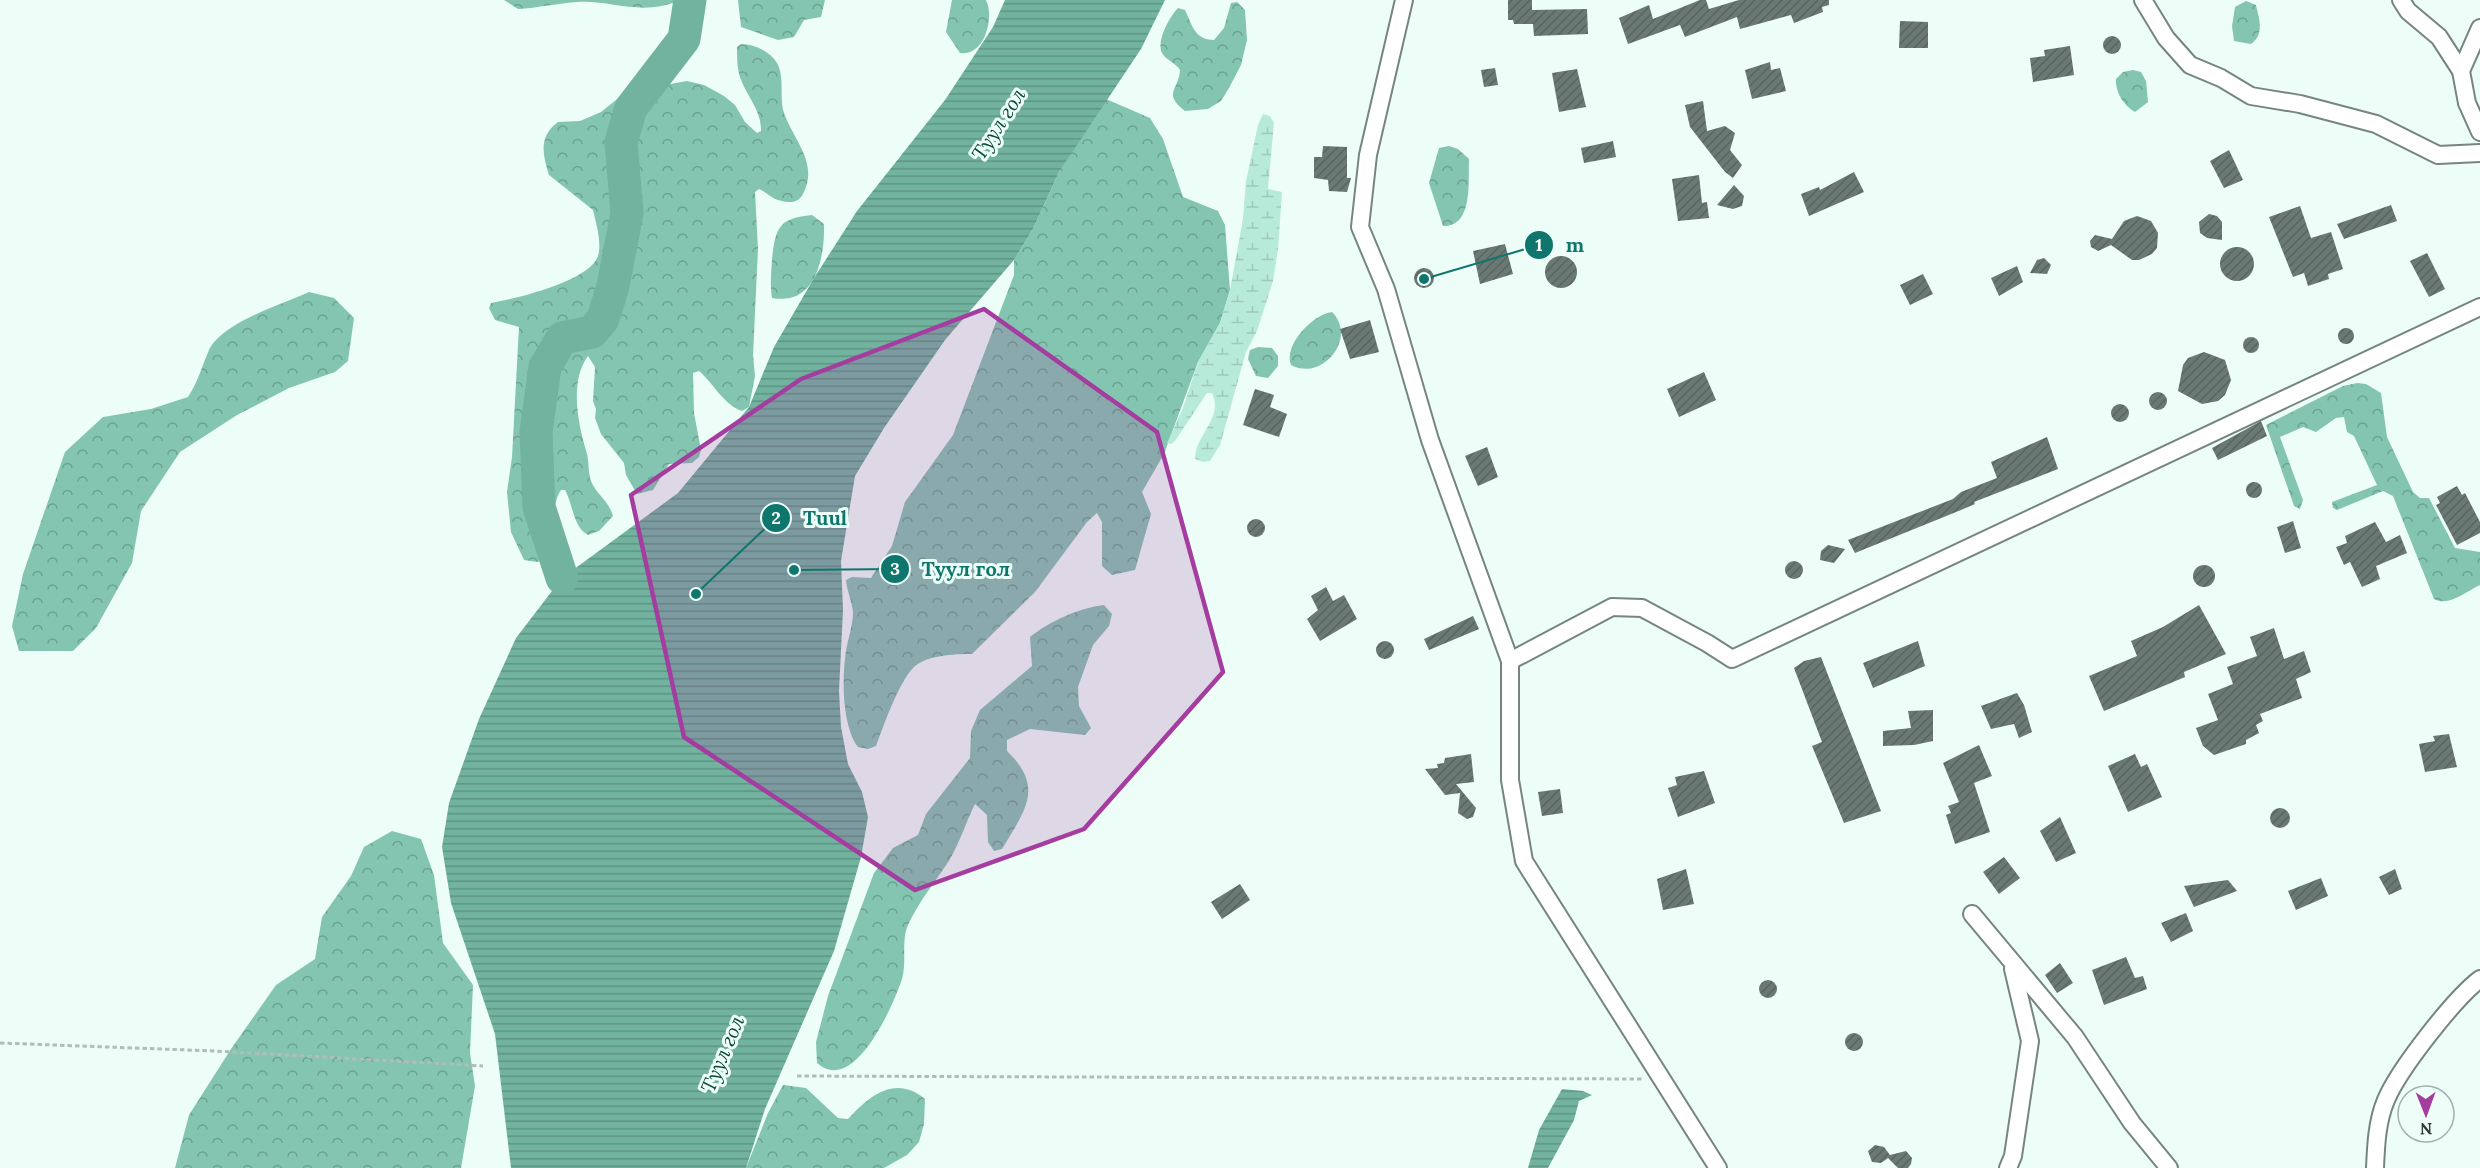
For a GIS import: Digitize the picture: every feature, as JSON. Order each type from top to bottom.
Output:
[{"type":"street","points":[[1404,0],[1368,155],[1360,227],[1386,289],[1430,440],[1510,661],[1510,780],[1524,861],[1718,1168]]},
{"type":"street","points":[[2143,0],[2166,38],[2190,64],[2221,78],[2251,96],[2300,104],[2376,124],[2438,155],[2480,153]]},
{"type":"street","points":[[2401,0],[2408,11],[2439,38],[2461,71],[2466,103],[2480,132]]},
{"type":"street","points":[[2461,71],[2480,28]]},
{"type":"street","points":[[1510,661],[1612,608],[1642,608],[1732,659],[2480,307]]},
{"type":"street","points":[[1972,914],[2075,1037],[2132,1123],[2169,1168]]},
{"type":"street","points":[[2008,1168],[2013,1156],[2030,1041],[2011,962]]},
{"type":"street","points":[[2375,1168],[2376,1137],[2386,1099],[2447,1012],[2480,979]]},
{"type":"path","points":[[0,1043],[215,1051],[483,1066]]},
{"type":"path","points":[[797,1077],[1662,1079]]},
{"type":"highlighted area","points":[[984,309],[1157,432],[1223,672],[1084,829],[915,890],[684,737],[631,495],[801,379]]},
{"type":"green space","points":[[504,0],[680,0],[666,5],[640,8],[578,2],[518,9]]},
{"type":"green space","points":[[738,0],[825,0],[821,17],[804,20],[794,37],[778,40],[741,27]]},
{"type":"green space","points":[[952,0],[986,0],[989,16],[985,35],[981,43],[968,53],[960,53],[946,32]]},
{"type":"green space","points":[[2246,1],[2256,5],[2259,21],[2260,31],[2251,44],[2234,41],[2232,26],[2235,7]]},
{"type":"green space","points":[[1237,2],[1245,10],[1247,40],[1241,65],[1221,101],[1208,109],[1185,111],[1174,100],[1173,95],[1180,70],[1162,53],[1161,42],[1165,29],[1178,8],[1185,10],[1198,34],[1214,40],[1224,28],[1231,3]]},
{"type":"green space","points":[[741,44],[761,49],[777,63],[781,74],[784,113],[803,152],[808,172],[803,194],[796,201],[778,200],[759,189],[755,192],[758,249],[753,355],[755,376],[749,407],[742,411],[736,408],[699,371],[693,373],[694,413],[701,450],[699,457],[692,463],[669,464],[653,490],[637,494],[626,475],[624,463],[601,434],[595,418],[596,409],[593,401],[595,367],[588,356],[579,378],[578,417],[588,457],[591,481],[609,506],[613,516],[599,531],[588,535],[579,527],[568,496],[565,490],[561,490],[555,505],[552,540],[546,559],[537,562],[524,560],[511,532],[507,492],[512,457],[519,327],[495,320],[489,308],[491,303],[533,293],[567,281],[592,265],[599,251],[593,210],[549,175],[544,152],[545,139],[558,122],[580,121],[601,112],[626,92],[687,81],[704,85],[724,96],[735,105],[745,122],[757,133],[761,131],[759,117],[738,70],[737,47]]},
{"type":"green space","points":[[2133,70],[2141,72],[2146,81],[2148,102],[2135,112],[2121,98],[2116,84],[2116,79],[2123,72]]},
{"type":"green space","points":[[1106,99],[1150,118],[1163,139],[1183,197],[1218,211],[1225,225],[1230,290],[1220,323],[1198,362],[1164,454],[1142,492],[1151,514],[1135,570],[1112,575],[1102,566],[1102,522],[1097,513],[1087,522],[1035,592],[972,654],[932,658],[913,668],[897,694],[876,746],[868,749],[858,747],[849,728],[844,693],[844,669],[853,612],[846,580],[852,577],[871,578],[892,546],[905,502],[953,435],[1014,275],[1014,260],[1033,229],[1059,172]]},
{"type":"green space","points":[[1263,114],[1270,116],[1274,123],[1268,189],[1282,192],[1278,250],[1273,281],[1257,331],[1246,352],[1220,445],[1210,461],[1203,462],[1195,459],[1196,450],[1212,419],[1215,402],[1212,393],[1207,393],[1175,441],[1171,444],[1167,443],[1183,408],[1198,362],[1220,323],[1230,290],[1243,219],[1246,181],[1258,125]]},
{"type":"green space","points":[[1449,146],[1458,149],[1469,159],[1469,190],[1465,211],[1460,219],[1453,224],[1443,226],[1429,183],[1439,148]]},
{"type":"green space","points":[[812,215],[824,224],[820,264],[815,276],[808,287],[799,294],[787,298],[772,298],[772,260],[777,233],[785,222]]},
{"type":"green space","points":[[309,292],[334,298],[354,318],[348,361],[335,372],[289,388],[237,415],[180,452],[141,511],[132,563],[96,628],[73,651],[19,651],[12,626],[23,574],[65,452],[103,417],[151,409],[188,397],[209,350],[216,340],[254,315]]},
{"type":"green space","points":[[1332,312],[1339,322],[1341,334],[1339,345],[1333,355],[1314,368],[1303,369],[1291,365],[1291,349],[1301,332],[1316,318]]},
{"type":"green space","points":[[1258,347],[1272,348],[1278,356],[1278,366],[1268,378],[1256,376],[1248,359],[1250,350]]},
{"type":"green space","points":[[2366,384],[2381,393],[2387,437],[2413,492],[2420,498],[2429,498],[2455,548],[2480,552],[2480,585],[2457,598],[2445,601],[2434,599],[2393,496],[2383,491],[2337,510],[2333,508],[2332,502],[2377,485],[2354,436],[2347,432],[2344,417],[2336,418],[2316,432],[2303,427],[2280,437],[2303,500],[2300,509],[2294,506],[2266,425],[2343,386]]},
{"type":"green space","points":[[1104,605],[1112,614],[1109,626],[1093,645],[1078,687],[1079,706],[1091,728],[1085,735],[1030,729],[1007,740],[1007,751],[1019,764],[1028,788],[1024,811],[1018,822],[1002,849],[994,851],[988,842],[987,815],[975,804],[950,859],[922,899],[908,925],[902,979],[881,1026],[858,1058],[845,1068],[831,1070],[817,1063],[816,1042],[828,996],[874,873],[893,848],[918,835],[926,814],[970,758],[971,731],[980,710],[1032,666],[1030,637],[1065,616]]},
{"type":"green space","points":[[392,831],[421,839],[434,875],[443,943],[473,985],[470,1053],[475,1086],[461,1168],[175,1168],[189,1115],[231,1049],[276,985],[315,959],[322,917],[351,876],[364,847]]},
{"type":"green space","points":[[783,1085],[806,1088],[838,1118],[848,1119],[865,1103],[883,1091],[903,1088],[914,1092],[925,1099],[924,1124],[919,1142],[907,1155],[884,1168],[746,1168],[768,1113]]},
{"type":"water","points":[[1005,0],[1165,0],[1141,49],[1059,172],[1033,229],[1014,260],[945,340],[884,428],[855,476],[841,561],[843,610],[839,691],[841,727],[848,764],[862,792],[868,817],[861,857],[834,951],[765,1109],[746,1168],[511,1168],[495,1034],[451,903],[442,847],[449,803],[479,719],[516,638],[562,578],[678,493],[749,407],[774,347],[814,278],[857,211],[945,100],[993,27]]},
{"type":"water","points":[[1562,1089],[1583,1091],[1592,1095],[1579,1101],[1574,1120],[1548,1168],[1528,1168],[1539,1130]]},
{"type":"building","points":[[1508,0],[1532,0],[1532,10],[1587,9],[1588,34],[1534,36],[1533,24],[1514,24],[1513,20],[1508,20]]},
{"type":"building","points":[[1700,0],[1706,0],[1709,9],[1739,0],[1829,0],[1829,5],[1822,7],[1823,12],[1794,23],[1791,15],[1740,29],[1737,17],[1685,37],[1680,25],[1628,44],[1619,18],[1649,5],[1653,19]]},
{"type":"building","points":[[1900,21],[1928,22],[1928,48],[1899,48]]},
{"type":"building","points":[[2112,36],[2118,39],[2121,45],[2118,51],[2112,54],[2106,51],[2103,45],[2106,39]]},
{"type":"building","points":[[2070,46],[2074,75],[2033,82],[2030,58],[2045,56],[2044,50]]},
{"type":"building","points":[[1770,62],[1771,70],[1780,68],[1786,91],[1752,99],[1745,70]]},
{"type":"building","points":[[1495,68],[1498,85],[1484,87],[1481,70]]},
{"type":"building","points":[[1577,69],[1586,107],[1559,112],[1552,73]]},
{"type":"building","points":[[1703,101],[1707,131],[1725,126],[1735,133],[1730,150],[1742,165],[1733,178],[1725,172],[1690,127],[1685,105]]},
{"type":"building","points":[[1613,141],[1616,157],[1584,163],[1581,148]]},
{"type":"building","points":[[1323,146],[1347,147],[1347,178],[1351,178],[1347,192],[1329,191],[1328,180],[1314,178],[1314,157],[1322,157]]},
{"type":"building","points":[[2229,150],[2243,180],[2224,188],[2210,161]]},
{"type":"building","points":[[1854,172],[1864,192],[1809,216],[1801,194],[1819,187],[1820,190]]},
{"type":"building","points":[[1699,175],[1702,203],[1707,202],[1709,218],[1678,221],[1672,179]]},
{"type":"building","points":[[1734,185],[1744,196],[1742,206],[1733,209],[1717,205]]},
{"type":"building","points":[[2391,205],[2397,221],[2344,239],[2337,224]]},
{"type":"building","points":[[2300,206],[2311,238],[2331,232],[2343,269],[2328,274],[2329,279],[2308,286],[2304,273],[2293,277],[2269,217]]},
{"type":"building","points":[[2209,214],[2217,216],[2222,222],[2222,240],[2207,238],[2200,233],[2199,222]]},
{"type":"building","points":[[2137,216],[2151,221],[2158,233],[2157,248],[2152,254],[2139,260],[2132,260],[2111,245],[2098,251],[2091,247],[2090,241],[2095,235],[2112,239],[2124,221]]},
{"type":"building","points":[[1505,244],[1513,274],[1480,284],[1473,251]]},
{"type":"building","points":[[2237,247],[2249,252],[2254,264],[2249,276],[2237,281],[2225,276],[2220,264],[2225,252]]},
{"type":"building","points":[[2427,253],[2445,289],[2429,297],[2410,261]]},
{"type":"building","points":[[1561,256],[1572,261],[1577,272],[1572,283],[1561,288],[1550,283],[1545,272],[1550,261]]},
{"type":"building","points":[[2044,258],[2051,265],[2047,274],[2030,273],[2037,260]]},
{"type":"building","points":[[2017,266],[2023,282],[1999,296],[1991,278]]},
{"type":"building","points":[[1424,268],[1431,271],[1434,278],[1431,285],[1424,288],[1417,285],[1414,278],[1417,271]]},
{"type":"building","points":[[1923,274],[1933,294],[1910,305],[1900,285]]},
{"type":"building","points":[[1370,320],[1379,352],[1350,359],[1340,329]]},
{"type":"building","points":[[2346,328],[2352,330],[2354,336],[2352,342],[2346,344],[2340,342],[2338,336],[2340,330]]},
{"type":"building","points":[[2248,337],[2254,337],[2259,345],[2257,351],[2248,353],[2243,348],[2243,342]]},
{"type":"building","points":[[2204,352],[2225,360],[2231,380],[2225,395],[2218,401],[2202,404],[2178,391],[2183,365],[2188,358]]},
{"type":"building","points":[[1704,372],[1716,400],[1679,417],[1667,389]]},
{"type":"building","points":[[1255,389],[1274,395],[1270,407],[1287,414],[1279,437],[1243,425]]},
{"type":"building","points":[[2158,392],[2164,395],[2167,401],[2164,407],[2158,410],[2152,407],[2149,401],[2152,395]]},
{"type":"building","points":[[2120,404],[2126,407],[2129,413],[2126,419],[2120,422],[2114,419],[2111,413],[2114,407]]},
{"type":"building","points":[[2261,421],[2267,436],[2218,460],[2212,448]]},
{"type":"building","points":[[2047,437],[2058,469],[1855,553],[1848,540],[1953,499],[1961,492],[1997,478],[1991,462]]},
{"type":"building","points":[[1487,447],[1498,477],[1478,486],[1465,456]]},
{"type":"building","points":[[2251,482],[2257,482],[2262,490],[2260,496],[2251,498],[2246,493],[2246,487]]},
{"type":"building","points":[[2457,486],[2462,495],[2465,493],[2480,522],[2480,533],[2457,545],[2436,505],[2440,503],[2437,497]]},
{"type":"building","points":[[1252,519],[1260,519],[1265,524],[1263,535],[1252,537],[1247,532],[1247,524]]},
{"type":"building","points":[[2293,521],[2301,548],[2285,553],[2277,527]]},
{"type":"building","points":[[2375,522],[2386,542],[2400,535],[2407,553],[2376,566],[2380,579],[2362,587],[2350,562],[2344,565],[2336,547],[2347,543],[2345,536]]},
{"type":"building","points":[[1828,545],[1845,549],[1834,563],[1820,560],[1821,551]]},
{"type":"building","points":[[1790,561],[1798,561],[1803,566],[1801,577],[1790,579],[1785,574],[1785,566]]},
{"type":"building","points":[[2204,565],[2212,568],[2215,576],[2212,584],[2204,587],[2196,584],[2193,576],[2196,568]]},
{"type":"building","points":[[1326,587],[1333,601],[1344,595],[1357,619],[1320,641],[1307,619],[1318,610],[1311,596]]},
{"type":"building","points":[[2199,605],[2226,654],[2184,672],[2185,677],[2104,711],[2089,676],[2137,656],[2131,641],[2163,627]]},
{"type":"building","points":[[1473,616],[1479,629],[1429,650],[1424,639]]},
{"type":"building","points":[[2274,628],[2284,659],[2304,651],[2311,672],[2296,679],[2302,698],[2260,714],[2263,721],[2256,725],[2259,733],[2246,740],[2246,744],[2214,755],[2203,746],[2196,728],[2218,720],[2208,694],[2233,684],[2227,667],[2257,656],[2250,637]]},
{"type":"building","points":[[1381,641],[1389,641],[1394,646],[1392,657],[1381,659],[1376,654],[1376,646]]},
{"type":"building","points":[[1918,641],[1925,666],[1873,688],[1863,663]]},
{"type":"building","points":[[1821,657],[1881,811],[1844,823],[1812,746],[1822,742],[1794,668],[1804,661]]},
{"type":"building","points":[[2017,693],[2024,705],[2032,732],[2019,738],[2014,724],[1991,729],[1981,706]]},
{"type":"building","points":[[1933,710],[1933,741],[1914,745],[1883,746],[1883,731],[1911,728],[1908,711]]},
{"type":"building","points":[[2449,734],[2457,767],[2425,772],[2419,744],[2435,741],[2433,736]]},
{"type":"building","points":[[1979,745],[1992,776],[1974,783],[1990,832],[1955,844],[1946,815],[1951,813],[1948,806],[1959,802],[1943,763]]},
{"type":"building","points":[[1471,754],[1474,782],[1456,784],[1476,808],[1473,817],[1467,819],[1458,813],[1460,793],[1445,795],[1425,769],[1438,768],[1437,764],[1444,763],[1445,758]]},
{"type":"building","points":[[2135,754],[2141,767],[2147,764],[2162,797],[2128,812],[2108,766]]},
{"type":"building","points":[[1704,771],[1715,803],[1678,817],[1668,788],[1677,785],[1675,777]]},
{"type":"building","points":[[1560,789],[1563,813],[1542,816],[1538,792]]},
{"type":"building","points":[[2276,808],[2284,808],[2290,814],[2290,822],[2284,828],[2276,828],[2270,822],[2270,814]]},
{"type":"building","points":[[2060,817],[2076,853],[2056,862],[2040,831]]},
{"type":"building","points":[[2004,857],[2020,878],[1999,894],[1983,872]]},
{"type":"building","points":[[1686,869],[1694,904],[1663,910],[1657,879]]},
{"type":"building","points":[[2395,869],[2402,889],[2389,895],[2379,877]]},
{"type":"building","points":[[2321,878],[2328,896],[2296,910],[2288,891]]},
{"type":"building","points":[[2228,880],[2237,891],[2194,907],[2184,886]]},
{"type":"building","points":[[1240,884],[1250,900],[1222,919],[1211,902]]},
{"type":"building","points":[[2186,913],[2193,931],[2171,942],[2161,923]]},
{"type":"building","points":[[2126,957],[2135,978],[2143,976],[2147,989],[2104,1005],[2092,970]]},
{"type":"building","points":[[2060,963],[2073,983],[2057,993],[2045,975]]},
{"type":"building","points":[[1764,980],[1772,980],[1777,985],[1775,996],[1764,998],[1759,993],[1759,985]]},
{"type":"building","points":[[1850,1033],[1858,1033],[1863,1038],[1861,1049],[1850,1051],[1845,1046],[1845,1038]]},
{"type":"building","points":[[1875,1145],[1884,1147],[1890,1155],[1906,1151],[1912,1158],[1911,1164],[1908,1168],[1898,1168],[1888,1158],[1881,1163],[1872,1162],[1868,1151]]},
{"type":"waterway","points":[[562,578],[539,507],[536,432],[545,367],[562,338],[592,332],[603,319],[613,286],[627,213],[621,142],[631,108],[684,39],[690,0]]},
{"type":"place","name":"m","points":[[1424,279]]},
{"type":"place","name":"Туул гол","points":[[794,570]]},
{"type":"place","name":"Tuul","points":[[696,594]]}]
